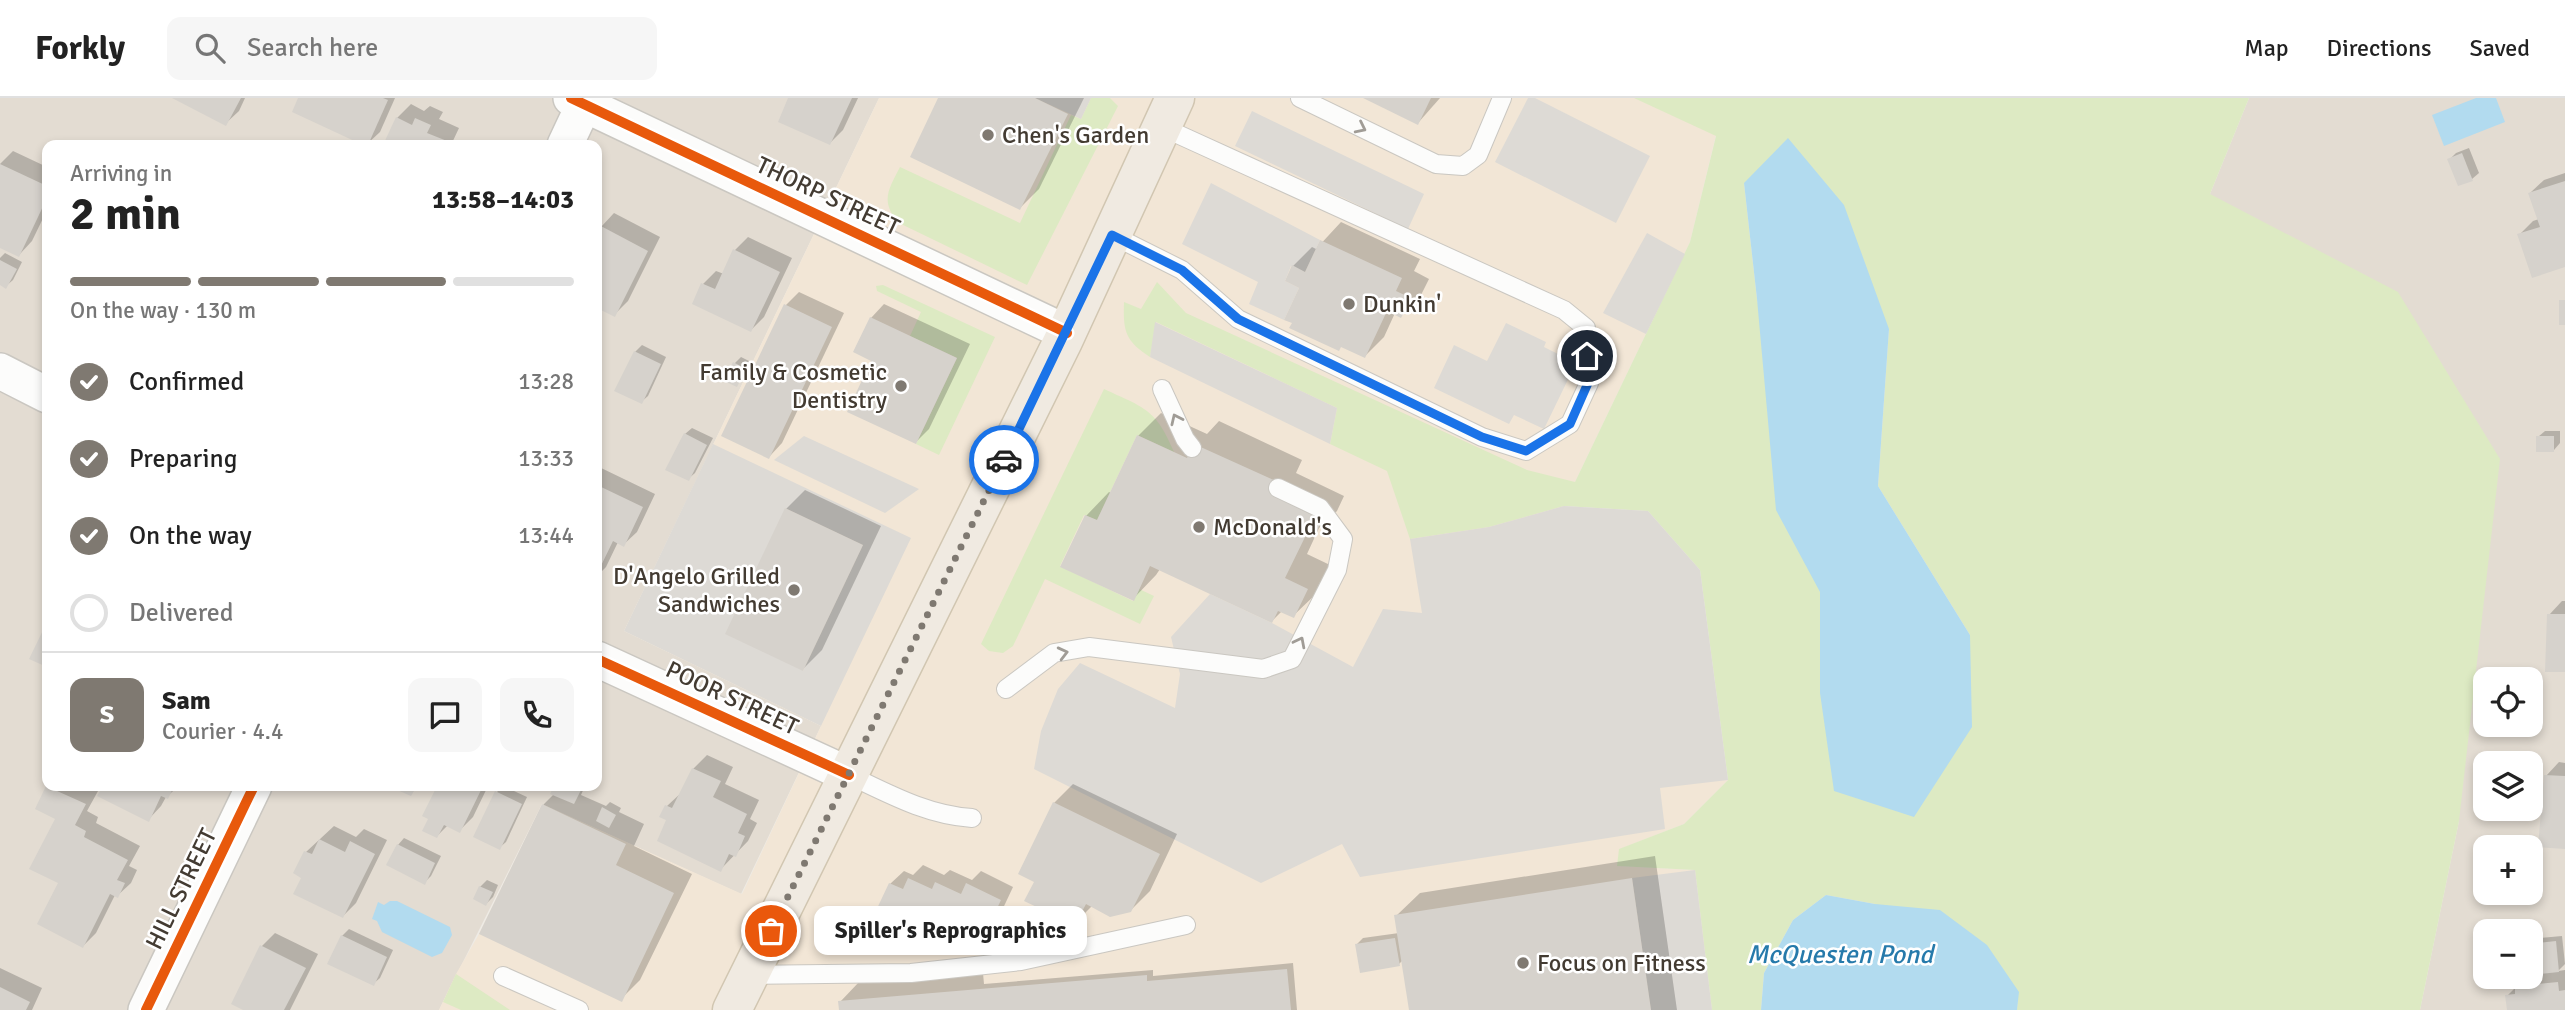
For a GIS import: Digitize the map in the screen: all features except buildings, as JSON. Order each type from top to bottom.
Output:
[{"type":"main road","points":[[732,1010],[1066,333],[1168,112]]},
{"type":"street","points":[[567,140],[581,100]]},
{"type":"street","name":"THORP STREET","points":[[581,100],[1066,333]]},
{"type":"street","points":[[0,371],[42,392]]},
{"type":"street","name":"POOR STREET","points":[[602,661],[849,775]]},
{"type":"street","name":"HILL STREET","points":[[146,1010],[252,791]]},
{"type":"lane","points":[[1300,98],[1436,164],[1463,166],[1478,155],[1502,98]]},
{"type":"lane","points":[[1112,235],[1182,270],[1238,319],[1482,437],[1526,451],[1570,424],[1588,383],[1586,328],[1564,310],[1168,112]]},
{"type":"lane","points":[[1162,389],[1185,439],[1192,448]]},
{"type":"lane","points":[[1006,688],[1054,653],[1089,647],[1263,669],[1292,659],[1337,570],[1343,539],[1320,508],[1278,488]]},
{"type":"lane","points":[[849,775],[907,804],[949,817],[972,818]]},
{"type":"lane","points":[[749,975],[911,973],[1021,961],[1186,925]]},
{"type":"lane","points":[[503,976],[579,1010]]},
{"type":"shaded area","points":[[0,98],[879,98],[624,631],[821,726],[741,894],[542,804],[439,1010],[0,1010]]},
{"type":"shaded area","points":[[879,98],[1725,98],[1690,242],[1564,505],[1728,780],[1684,824],[1620,849],[1617,866],[1695,870],[1712,1010],[439,1010],[542,804],[742,894],[821,726],[624,631]]},
{"type":"shaded area","points":[[1035,98],[1091,98],[1081,119]]},
{"type":"shaded area","points":[[1528,98],[1535,98],[1650,156],[1616,223],[1495,162]]},
{"type":"shaded area","points":[[2249,98],[2565,98],[2565,1010],[2420,1010],[2459,821],[2210,194]]},
{"type":"shaded area","points":[[1252,111],[1424,194],[1408,229],[1235,146]]},
{"type":"shaded area","points":[[1211,183],[1320,240],[1305,272],[1291,266],[1285,281],[1299,288],[1284,320],[1249,304],[1258,282],[1182,244]]},
{"type":"shaded area","points":[[1647,233],[1685,254],[1646,334],[1603,313]]},
{"type":"shaded area","points":[[1155,322],[1337,408],[1330,444],[1150,357]]},
{"type":"shaded area","points":[[1506,323],[1546,342],[1544,347],[1576,363],[1544,429],[1514,415],[1509,424],[1434,388],[1454,345],[1487,361]]},
{"type":"shaded area","points":[[804,436],[919,489],[885,513],[774,460]]},
{"type":"shaded area","points":[[713,444],[911,538],[821,726],[624,631]],"holes":[[[785,508],[863,545],[803,671]]]},
{"type":"shaded area","points":[[1564,506],[1648,511],[1700,570],[1728,780],[1660,788],[1665,829],[1360,877],[1342,844],[1261,883],[1034,769],[1041,731],[1058,689],[1080,663],[1175,708],[1180,674],[1171,637],[1210,594],[1272,623],[1353,667],[1383,609],[1422,613],[1410,539],[1489,527]]},
{"type":"shaded area","points":[[1695,870],[1712,1010],[1651,1010],[1632,878]]},
{"type":"green space","points":[[1091,98],[1110,98],[1118,106],[1027,285],[899,223],[893,216],[889,209],[888,196],[900,167],[1020,223],[1071,115],[1081,119]]},
{"type":"green space","points":[[1634,98],[2249,98],[2210,194],[2398,292],[2500,459],[2476,667],[2473,667],[2473,697],[2459,821],[2420,1010],[2017,1010],[2018,992],[1875,904],[1826,895],[1793,920],[1764,973],[1761,1010],[1712,1010],[1695,870],[1617,866],[1619,849],[1684,824],[1728,780],[1700,570],[1648,511],[1564,506],[1489,527],[1410,539],[1387,471],[1330,444],[1337,408],[1156,322],[1150,357],[1135,346],[1125,328],[1124,302],[1141,309],[1157,282],[1186,313],[1527,470],[1575,482],[1690,242],[1716,136]],"holes":[[[1744,183],[1889,329],[1878,486],[1970,635],[1820,693],[1820,592],[1757,299]]]},
{"type":"green space","points":[[883,285],[995,337],[939,455],[916,444],[957,358],[910,336],[921,312],[877,291],[876,286]]},
{"type":"green space","points":[[1104,389],[1139,406],[1155,418],[1174,452],[1137,435],[1097,520],[1084,515],[1060,566],[1133,601],[1139,589],[1154,596],[1140,624],[1045,579],[1013,646],[1003,653],[989,651],[981,644]]},
{"type":"green space","points":[[456,974],[510,1010],[461,1010],[443,1002]]},
{"type":"water","points":[[2476,98],[2496,98],[2505,122],[2444,146],[2432,115]]},
{"type":"water","points":[[1788,138],[1844,205],[1889,329],[1878,486],[1970,635],[1972,727],[1914,817],[1834,791],[1820,693],[1820,592],[1776,510],[1744,183]]},
{"type":"water","name":"McQuesten Pond","points":[[1826,895],[1875,904],[1940,910],[1987,945],[2019,992],[2017,1010],[1761,1010],[1764,973],[1793,920]]},
{"type":"water","points":[[397,901],[450,927],[452,935],[442,953],[432,957],[382,932],[377,921],[372,919],[378,902],[384,905]]},
{"type":"cycle path","points":[[571,98],[1067,333]]},
{"type":"cycle path","points":[[602,661],[849,775]]},
{"type":"cycle path","points":[[146,1010],[252,791]]},
{"type":"way so far","points":[[771,931],[1004,460]]},
{"type":"place","name":"Chen's Garden","points":[[988,135]]},
{"type":"place","name":"Dunkin'","points":[[1349,304]]},
{"type":"place","name":"Family & Cosmetic Dentistry","points":[[901,386]]},
{"type":"place","name":"McDonald's","points":[[1199,527]]},
{"type":"place","name":"D'Angelo Grilled Sandwiches","points":[[794,590]]},
{"type":"place","name":"Spiller's Reprographics","points":[[771,931]]},
{"type":"place","name":"Focus on Fitness","points":[[1523,963]]},
{"type":"route","points":[[1004,460],[1112,235],[1182,270],[1238,319],[1482,437],[1526,451],[1570,424],[1588,383],[1587,356]]}]
